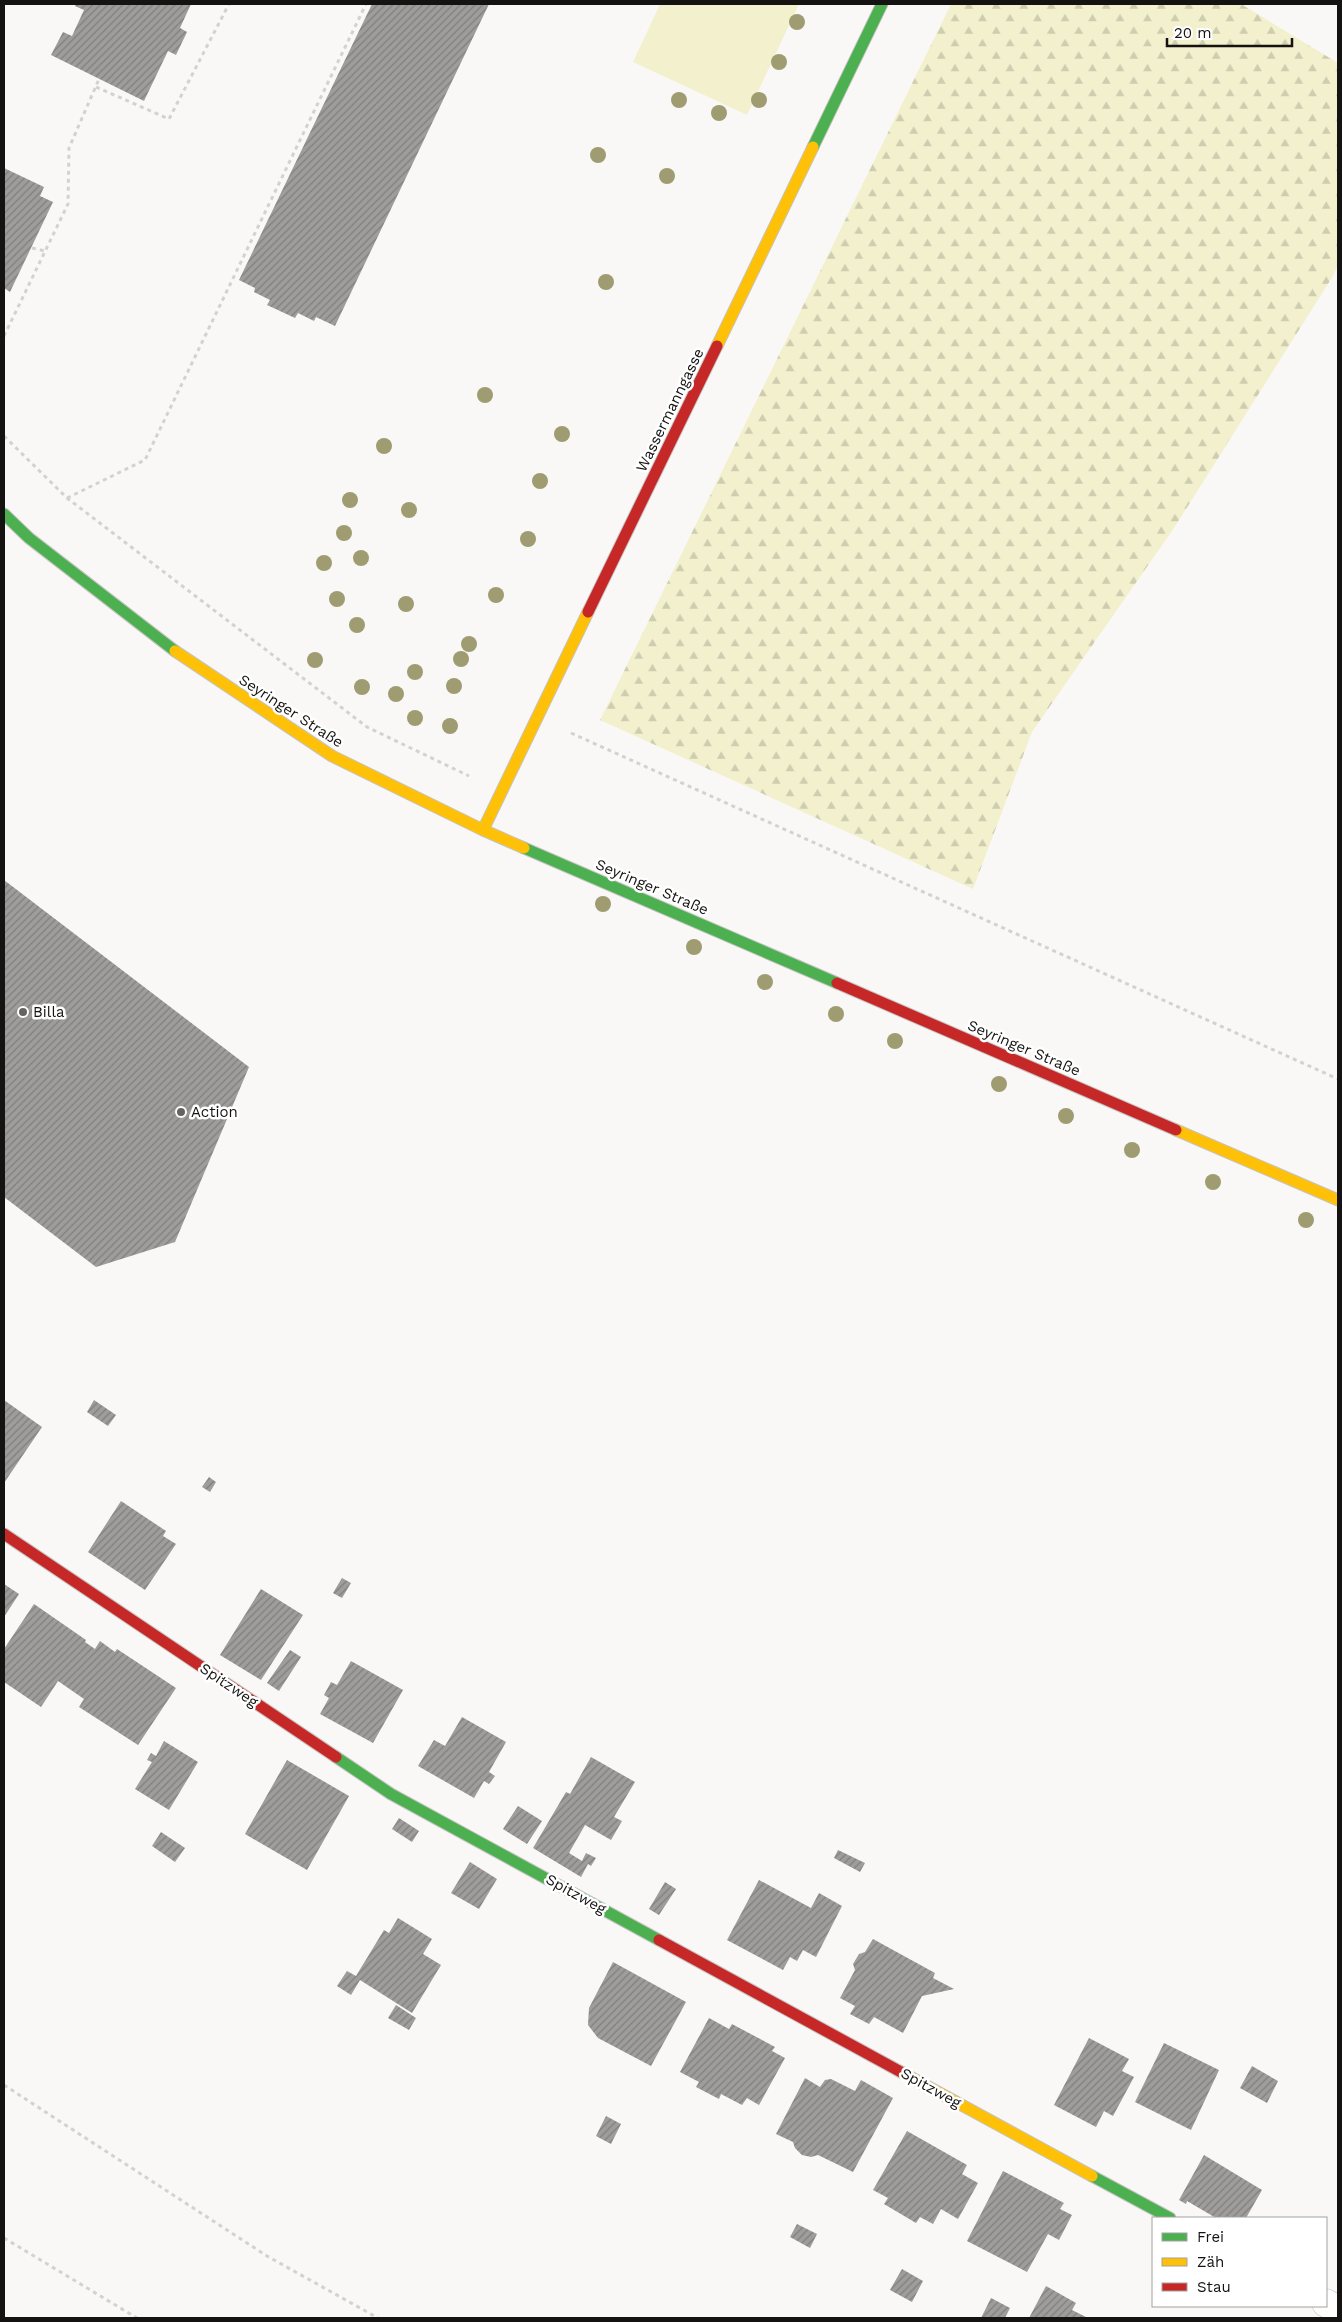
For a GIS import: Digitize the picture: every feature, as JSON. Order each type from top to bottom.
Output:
[{"type":"street","name":"Wassermanngasse","points":[[483,830],[882,4]]},
{"type":"street","name":"Seyringer Straße","points":[[4,514],[29,538],[193,666],[332,756],[483,830],[1338,1200]]},
{"type":"street","name":"Spitzweg","points":[[4,1534],[391,1794],[1168,2217]]},
{"type":"street","points":[[1327,2304],[1338,2310]]},
{"type":"path","points":[[96,86],[169,119],[229,4]]},
{"type":"path","points":[[67,498],[145,460],[366,4]]},
{"type":"path","points":[[4,336],[68,204],[69,148],[99,79]]},
{"type":"path","points":[[32,248],[45,251]]},
{"type":"path","points":[[4,436],[67,498],[367,727],[502,792]]},
{"type":"path","points":[[538,718],[1338,1079]]},
{"type":"path","points":[[4,2085],[266,2256],[378,2318]]},
{"type":"path","points":[[4,2238],[137,2318]]},
{"type":"green space","points":[[660,4],[799,4],[747,115],[633,62]]},
{"type":"green space","points":[[951,4],[1241,4],[1338,63],[1338,265],[1333,276],[1174,528],[1032,732],[973,889],[600,720]]},
{"type":"building","points":[[76,4],[191,4],[180,28],[187,32],[176,55],[168,51],[144,101],[51,55],[63,32],[72,36],[84,10],[75,6]]},
{"type":"building","points":[[372,4],[489,4],[335,326],[316,317],[314,321],[298,313],[295,318],[267,305],[270,300],[254,292],[255,288],[239,280]]},
{"type":"building","points":[[4,168],[44,187],[40,196],[53,202],[10,292],[4,288]]},
{"type":"building","points":[[4,880],[249,1067],[175,1242],[96,1267],[4,1197]]},
{"type":"building","points":[[4,1400],[42,1427],[4,1483]]},
{"type":"building","points":[[94,1400],[116,1415],[108,1426],[87,1412]]},
{"type":"building","points":[[209,1477],[216,1482],[210,1492],[202,1487]]},
{"type":"building","points":[[121,1501],[166,1531],[163,1536],[176,1544],[145,1590],[88,1552]]},
{"type":"building","points":[[342,1578],[351,1583],[342,1598],[333,1593]]},
{"type":"building","points":[[4,1584],[19,1594],[4,1617]]},
{"type":"building","points":[[261,1589],[303,1615],[261,1680],[220,1655]]},
{"type":"building","points":[[34,1604],[86,1640],[85,1642],[95,1649],[100,1641],[115,1652],[117,1649],[176,1688],[138,1745],[79,1707],[84,1699],[58,1681],[41,1707],[4,1682],[4,1649]]},
{"type":"building","points":[[290,1650],[301,1657],[279,1691],[267,1683]]},
{"type":"building","points":[[351,1661],[403,1690],[373,1743],[320,1714],[329,1698],[324,1695],[331,1682],[337,1685]]},
{"type":"building","points":[[462,1717],[506,1742],[489,1772],[495,1776],[489,1784],[484,1781],[474,1798],[418,1766],[434,1740],[445,1746]]},
{"type":"building","points":[[164,1741],[198,1762],[169,1810],[135,1789],[152,1762],[147,1760],[151,1753],[156,1756]]},
{"type":"building","points":[[591,1757],[635,1782],[614,1817],[622,1821],[611,1840],[585,1825],[569,1853],[582,1861],[586,1853],[596,1858],[591,1866],[588,1864],[581,1877],[533,1848],[566,1792],[570,1794]]},
{"type":"building","points":[[287,1760],[349,1796],[307,1870],[245,1834]]},
{"type":"building","points":[[518,1806],[542,1821],[527,1844],[503,1829]]},
{"type":"building","points":[[399,1818],[419,1831],[412,1842],[392,1829]]},
{"type":"building","points":[[161,1832],[185,1848],[175,1862],[152,1846]]},
{"type":"building","points":[[838,1850],[865,1863],[860,1872],[834,1858]]},
{"type":"building","points":[[470,1862],[497,1879],[479,1909],[451,1893]]},
{"type":"building","points":[[759,1880],[811,1908],[819,1893],[842,1906],[816,1957],[803,1950],[797,1961],[790,1957],[783,1970],[727,1940]]},
{"type":"building","points":[[665,1882],[676,1889],[659,1915],[649,1909]]},
{"type":"building","points":[[398,1918],[432,1939],[423,1954],[441,1965],[412,2013],[360,1980],[351,1995],[337,1986],[347,1971],[356,1976],[384,1930],[389,1933]]},
{"type":"building","points":[[873,1939],[935,1973],[933,1978],[954,1989],[922,1996],[903,2033],[874,2017],[869,2024],[850,2014],[855,2006],[840,1998],[855,1970],[853,1964],[859,1954],[865,1952]]},
{"type":"building","points":[[613,1962],[686,2002],[651,2066],[598,2038],[588,2025],[589,2008]]},
{"type":"building","points":[[396,2005],[416,2018],[409,2030],[388,2018]]},
{"type":"building","points":[[709,2018],[729,2029],[732,2024],[775,2047],[772,2051],[785,2058],[759,2105],[747,2098],[742,2105],[721,2094],[719,2099],[696,2087],[699,2082],[680,2072]]},
{"type":"building","points":[[1089,2038],[1129,2059],[1122,2071],[1134,2077],[1113,2116],[1104,2111],[1096,2127],[1054,2105]]},
{"type":"building","points":[[1164,2043],[1219,2070],[1191,2130],[1135,2102]]},
{"type":"building","points":[[1252,2066],[1278,2081],[1267,2103],[1240,2088]]},
{"type":"building","points":[[805,2078],[820,2087],[825,2080],[831,2079],[855,2091],[861,2080],[893,2098],[853,2172],[818,2155],[811,2157],[802,2155],[795,2148],[793,2142],[776,2134]]},
{"type":"building","points":[[606,2116],[621,2124],[611,2144],[596,2136]]},
{"type":"building","points":[[907,2131],[967,2165],[962,2174],[978,2183],[958,2219],[941,2209],[933,2224],[920,2217],[916,2223],[884,2204],[888,2198],[873,2190]]},
{"type":"building","points":[[1204,2155],[1262,2190],[1247,2217],[1214,2217],[1187,2201],[1186,2204],[1179,2200]]},
{"type":"building","points":[[1003,2171],[1064,2203],[1060,2209],[1072,2215],[1059,2240],[1048,2234],[1027,2272],[967,2241]]},
{"type":"building","points":[[797,2224],[817,2234],[810,2248],[790,2237]]},
{"type":"building","points":[[902,2269],[923,2281],[912,2302],[890,2290]]},
{"type":"building","points":[[1046,2286],[1076,2303],[1072,2310],[1088,2318],[1029,2318]]},
{"type":"building","points":[[991,2298],[1010,2308],[1005,2318],[981,2318]]},
{"type":"traffic: fast","points":[[813,147],[882,4]]},
{"type":"traffic: fast","points":[[4,514],[29,538],[175,651]]},
{"type":"traffic: fast","points":[[524,848],[837,983]]},
{"type":"traffic: fast","points":[[336,1757],[391,1794],[659,1940]]},
{"type":"traffic: fast","points":[[1092,2176],[1168,2217]]},
{"type":"traffic: slow","points":[[717,346],[813,147]]},
{"type":"traffic: slow","points":[[483,830],[588,612]]},
{"type":"traffic: slow","points":[[175,651],[332,756],[524,848]]},
{"type":"traffic: slow","points":[[1176,1130],[1338,1200]]},
{"type":"traffic: slow","points":[[901,2072],[1092,2176]]},
{"type":"traffic: jam","points":[[588,612],[717,346]]},
{"type":"traffic: jam","points":[[837,983],[1176,1130]]},
{"type":"traffic: jam","points":[[4,1534],[336,1757]]},
{"type":"traffic: jam","points":[[659,1940],[901,2072]]},
{"type":"place","name":"Billa","points":[[23,1012]]},
{"type":"place","name":"Action","points":[[181,1112]]}]
